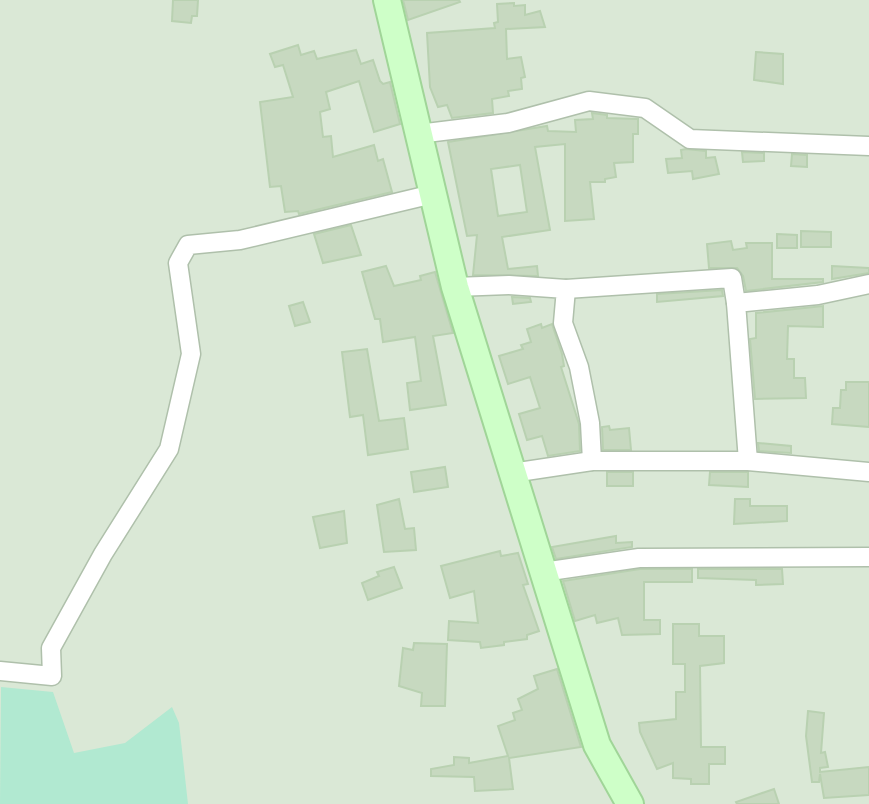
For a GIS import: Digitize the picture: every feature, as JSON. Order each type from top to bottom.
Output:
[{"type":"street","points":[[387,0],[455,287],[597,745],[630,804]]},
{"type":"street","points":[[418,135],[508,123],[589,101],[645,108],[690,139],[869,146]]},
{"type":"street","points":[[0,671],[52,676],[51,648],[103,554],[169,449],[191,354],[178,263],[188,245],[240,240],[433,194]]},
{"type":"street","points":[[455,287],[509,285],[566,289],[732,278],[748,461]]},
{"type":"street","points":[[736,303],[818,295],[869,284]]},
{"type":"street","points":[[566,289],[563,323],[579,367],[590,423],[592,461]]},
{"type":"street","points":[[512,473],[592,461],[748,461],[869,472]]},
{"type":"street","points":[[543,572],[639,558],[869,557]]},
{"type":"shaded area","points":[[0,0],[869,0],[869,804],[0,804]]},
{"type":"green space","points":[[1,687],[53,692],[74,753],[125,743],[172,707],[179,723],[188,804],[0,804]]},
{"type":"building","points":[[173,0],[198,0],[197,16],[192,16],[191,23],[172,21]]},
{"type":"building","points":[[403,0],[459,0],[460,2],[408,20]]},
{"type":"building","points":[[514,3],[514,6],[525,5],[525,15],[540,11],[545,27],[506,29],[507,59],[521,57],[525,77],[521,78],[522,89],[508,91],[509,96],[492,99],[493,113],[452,118],[447,105],[438,107],[430,87],[427,33],[495,28],[494,23],[498,22],[497,4]]},
{"type":"building","points":[[298,45],[301,55],[314,51],[317,59],[356,50],[361,64],[373,60],[380,81],[383,84],[390,82],[400,124],[374,132],[359,81],[326,92],[330,109],[320,112],[323,137],[331,136],[333,157],[374,145],[378,161],[383,159],[392,192],[299,214],[298,211],[285,212],[281,186],[270,187],[260,102],[293,97],[283,65],[275,67],[270,54]]},
{"type":"building","points":[[756,52],[783,54],[783,84],[754,80]]},
{"type":"building","points":[[592,113],[607,115],[607,118],[638,119],[638,134],[633,134],[633,162],[614,163],[616,177],[605,179],[605,182],[590,182],[594,219],[565,221],[565,144],[535,147],[550,230],[502,237],[508,269],[537,266],[538,276],[473,275],[477,235],[467,236],[448,142],[547,126],[548,131],[576,132],[575,120],[593,119]],"holes":[[[520,165],[527,212],[498,216],[491,169]]]},
{"type":"building","points":[[681,150],[706,151],[706,158],[715,157],[719,174],[693,179],[692,171],[668,173],[666,159],[682,158]]},
{"type":"building","points":[[742,152],[764,153],[764,161],[743,162]]},
{"type":"building","points":[[792,154],[807,155],[807,167],[791,166]]},
{"type":"building","points":[[351,225],[361,255],[323,263],[314,234]]},
{"type":"building","points":[[801,231],[831,232],[831,247],[801,247]]},
{"type":"building","points":[[777,234],[797,235],[797,248],[777,248]]},
{"type":"building","points":[[731,241],[733,250],[747,248],[746,243],[772,243],[772,279],[823,279],[823,282],[746,291],[743,276],[737,268],[709,268],[707,244]]},
{"type":"building","points":[[386,266],[394,286],[421,280],[420,276],[435,272],[453,333],[433,336],[446,405],[410,410],[407,383],[421,381],[415,337],[383,342],[380,319],[375,319],[362,272]]},
{"type":"building","points":[[832,266],[869,268],[869,273],[832,279]]},
{"type":"building","points":[[722,290],[723,296],[657,302],[657,294]]},
{"type":"building","points":[[512,297],[530,298],[531,302],[513,304]]},
{"type":"building","points":[[303,302],[310,322],[295,326],[289,306]]},
{"type":"building","points":[[823,306],[823,327],[788,326],[787,359],[794,359],[794,378],[805,378],[806,398],[755,399],[750,339],[756,338],[756,313]]},
{"type":"building","points":[[541,324],[542,328],[552,324],[562,354],[564,366],[561,367],[579,424],[580,451],[548,456],[542,436],[527,440],[519,414],[540,408],[530,377],[508,384],[499,356],[523,349],[521,345],[531,342],[527,329]]},
{"type":"building","points":[[367,349],[379,421],[404,418],[408,449],[368,455],[363,415],[350,417],[342,352]]},
{"type":"building","points":[[846,382],[869,382],[869,427],[832,424],[833,408],[840,408],[841,390],[846,390]]},
{"type":"building","points":[[609,426],[610,430],[629,428],[631,450],[603,450],[602,427]]},
{"type":"building","points":[[758,443],[791,446],[791,453],[759,451]]},
{"type":"building","points":[[445,467],[448,487],[414,492],[411,472]]},
{"type":"building","points":[[607,472],[633,472],[633,486],[607,486]]},
{"type":"building","points":[[710,472],[748,472],[748,487],[709,485]]},
{"type":"building","points":[[399,499],[405,529],[414,528],[416,550],[384,552],[377,505]]},
{"type":"building","points":[[735,499],[750,499],[750,506],[787,506],[787,521],[734,524]]},
{"type":"building","points":[[344,511],[347,543],[320,548],[313,517]]},
{"type":"building","points":[[616,536],[616,543],[632,542],[632,547],[556,559],[552,547]]},
{"type":"building","points":[[500,551],[501,556],[518,553],[528,584],[523,585],[539,631],[527,635],[527,639],[481,648],[480,642],[448,640],[449,621],[478,623],[474,591],[450,598],[441,566]]},
{"type":"building","points":[[394,567],[402,588],[368,600],[362,583],[379,576],[377,572]]},
{"type":"building","points":[[640,569],[692,569],[692,582],[644,582],[644,620],[660,620],[660,634],[622,635],[618,618],[597,623],[595,615],[575,621],[563,581]]},
{"type":"building","points":[[698,569],[782,569],[783,584],[756,585],[756,580],[698,578]]},
{"type":"building","points":[[673,624],[699,624],[699,636],[724,636],[724,663],[700,666],[701,747],[725,747],[725,764],[709,764],[709,784],[691,784],[691,779],[673,778],[673,763],[657,769],[640,732],[639,723],[676,719],[676,692],[685,692],[685,664],[673,664]]},
{"type":"building","points":[[414,643],[447,644],[445,706],[421,706],[422,693],[399,686],[403,648],[413,650]]},
{"type":"building","points":[[557,669],[581,747],[509,758],[513,789],[475,791],[474,777],[431,776],[431,769],[454,765],[454,757],[469,758],[469,763],[508,756],[498,726],[515,720],[513,713],[522,710],[518,699],[538,689],[534,676]]},
{"type":"building","points":[[808,711],[824,713],[821,753],[825,752],[828,767],[820,768],[820,772],[869,767],[869,795],[824,798],[820,774],[819,782],[812,782],[806,736]]},
{"type":"building","points":[[774,789],[779,804],[736,802]]}]
